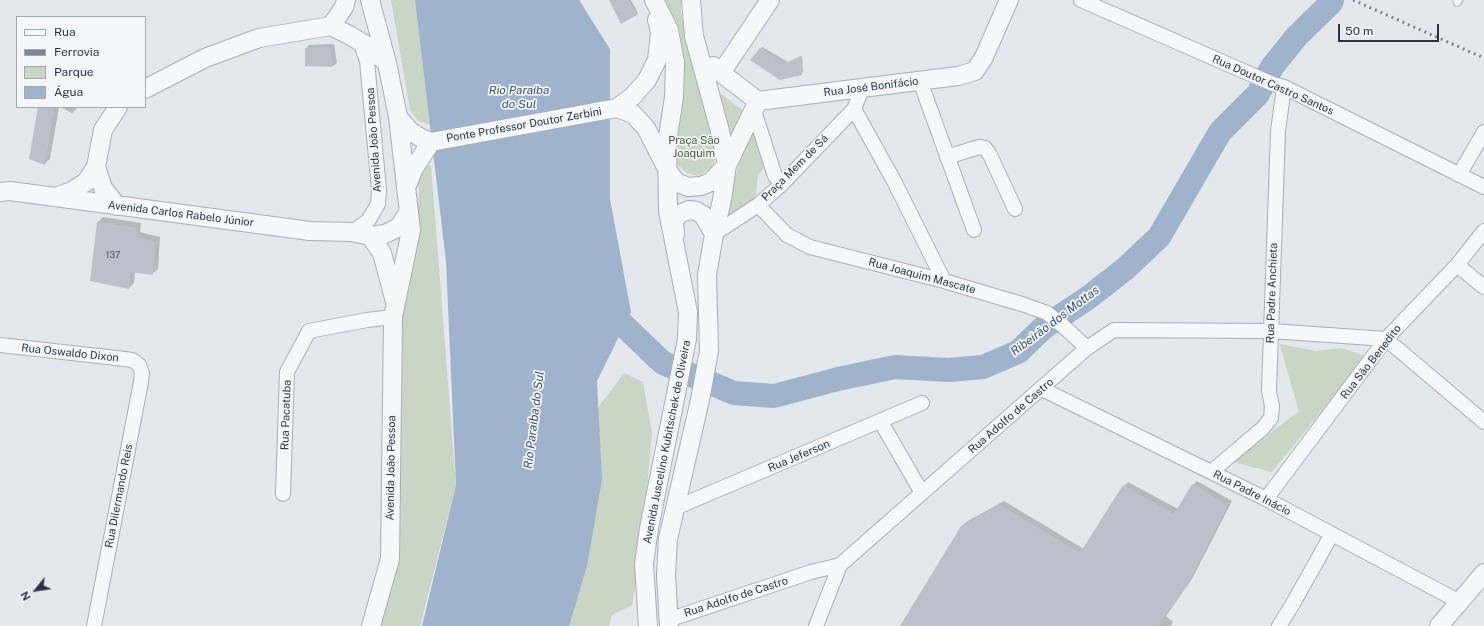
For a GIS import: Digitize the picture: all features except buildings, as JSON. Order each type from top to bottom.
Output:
[{"type":"street","points":[[332,26],[344,7],[346,0]]},
{"type":"street","name":"Avenida João Pessoa","points":[[370,0],[387,63],[398,117],[405,191],[411,230],[394,312],[390,559],[371,626]]},
{"type":"street","points":[[615,109],[633,96],[647,80],[657,60],[660,32],[653,0]]},
{"type":"street","name":"Avenida Juscelino Kubitschek de Oliveira","points":[[648,626],[644,564],[649,528],[687,339],[688,312],[668,211],[668,143],[674,97],[675,62],[669,30],[653,0]]},
{"type":"street","name":"Avenida Juscelino Kubitschek de Oliveira","points":[[669,623],[666,575],[668,539],[700,400],[709,351],[708,275],[727,165],[720,131],[694,36],[691,0]]},
{"type":"street","points":[[721,73],[770,0]]},
{"type":"street","name":"Rua José Bonifácio","points":[[756,106],[862,89],[958,76],[975,71],[984,57],[1009,0]]},
{"type":"street","name":"Rua Doutor Castro Santos","points":[[1081,0],[1278,85],[1484,187]]},
{"type":"street","points":[[146,88],[205,58],[259,38],[332,26],[369,47],[387,63]]},
{"type":"street","name":"Avenida João Pessoa","points":[[352,232],[368,221],[378,204],[379,190],[368,61],[360,41]]},
{"type":"street","points":[[698,50],[756,106],[775,176],[782,184]]},
{"type":"street","points":[[920,81],[974,230]]},
{"type":"street","name":"Rua Padre Anchieta","points":[[1211,472],[1263,428],[1271,418],[1272,406],[1269,391],[1278,131],[1278,85]]},
{"type":"street","name":"Praça Mem de Sá","points":[[714,234],[758,206],[782,184],[854,109],[862,89]]},
{"type":"street","points":[[615,109],[633,114],[646,128],[668,171],[676,182],[688,187],[701,186],[711,182],[727,165],[756,106]]},
{"type":"street","points":[[56,197],[72,191],[86,182],[96,168],[103,130],[117,108]]},
{"type":"street","name":"Ponte Professor Doutor Zerbini","points":[[434,141],[615,109]]},
{"type":"street","points":[[854,109],[901,195],[944,281]]},
{"type":"street","points":[[398,117],[410,131],[421,138],[434,141],[414,168],[405,191]]},
{"type":"street","points":[[1459,175],[1484,132]]},
{"type":"street","points":[[947,156],[978,147],[985,148],[990,155],[1015,209]]},
{"type":"street","points":[[96,168],[103,188],[117,206]]},
{"type":"street","name":"Avenida Carlos Rabelo Júnior","points":[[3,190],[310,231],[352,232]]},
{"type":"street","name":"Rua Joaquim Mascate","points":[[758,206],[787,235],[810,247],[944,281],[1026,305],[1047,313],[1087,348]]},
{"type":"street","points":[[676,252],[674,220],[679,214],[689,210],[696,210],[703,215],[714,234]]},
{"type":"street","points":[[352,232],[370,236],[385,234],[399,227],[409,211]]},
{"type":"street","name":"Rua São Benedito","points":[[1266,499],[1386,340],[1457,265],[1484,231]]},
{"type":"street","name":"Avenida João Pessoa","points":[[370,236],[382,253],[394,312]]},
{"type":"street","points":[[1457,265],[1484,287]]},
{"type":"street","name":"Rua Pacatuba","points":[[282,494],[287,372],[309,331],[367,320],[394,312]]},
{"type":"street","name":"Rua Adolfo de Castro","points":[[669,623],[811,572],[840,564],[1042,389],[1087,348],[1114,330],[1271,331],[1386,340]]},
{"type":"street","points":[[1386,340],[1484,422]]},
{"type":"street","name":"Rua Oswaldo Dixon","points":[[0,345],[125,358],[132,360],[139,365]]},
{"type":"street","name":"Rua Dilermando Reis","points":[[94,626],[141,382],[142,373],[139,365]]},
{"type":"street","name":"Rua Padre Inácio","points":[[1042,389],[1266,499],[1460,602]]},
{"type":"street","name":"Rua Jeferson","points":[[675,508],[881,422],[922,403]]},
{"type":"street","points":[[881,422],[922,493]]},
{"type":"street","points":[[1279,626],[1332,534]]},
{"type":"street","points":[[816,626],[840,564]]},
{"type":"street","points":[[1439,626],[1484,573]]},
{"type":"green space","points":[[391,0],[415,0],[430,125],[418,121],[410,110]]},
{"type":"green space","name":"Praça São Joaquim","points":[[665,0],[681,0],[681,12],[689,49],[705,103],[716,153],[714,163],[710,170],[698,176],[687,173],[678,165],[672,150],[682,51],[670,11]]},
{"type":"green space","points":[[716,90],[746,113],[733,141]]},
{"type":"green space","name":"Praça São Joaquim","points":[[750,125],[767,166],[758,174],[755,204],[722,223]]},
{"type":"green space","points":[[431,165],[456,485],[420,626],[381,626],[399,557],[403,303],[415,255],[419,191],[418,168]]},
{"type":"green space","points":[[1280,344],[1316,351],[1341,348],[1366,356],[1272,472],[1232,462],[1299,411]]},
{"type":"green space","points":[[624,373],[643,382],[652,434],[640,562],[632,605],[612,615],[609,626],[556,626],[591,417]]},
{"type":"water","name":"Rio Paraíba do Sul","points":[[415,0],[579,0],[610,49],[610,199],[631,312],[597,381],[602,479],[587,566],[569,626],[422,626],[456,485],[446,261]]},
{"type":"waterway","name":"Ribeirão dos Mottas","points":[[594,315],[620,322],[663,363],[734,393],[774,396],[838,379],[895,367],[949,370],[983,367],[1018,352],[1043,328],[1089,297],[1125,269],[1159,237],[1220,132],[1258,94],[1272,67],[1297,36],[1331,3],[1332,0]]},
{"type":"railway","points":[[1353,0],[1484,58]]}]
